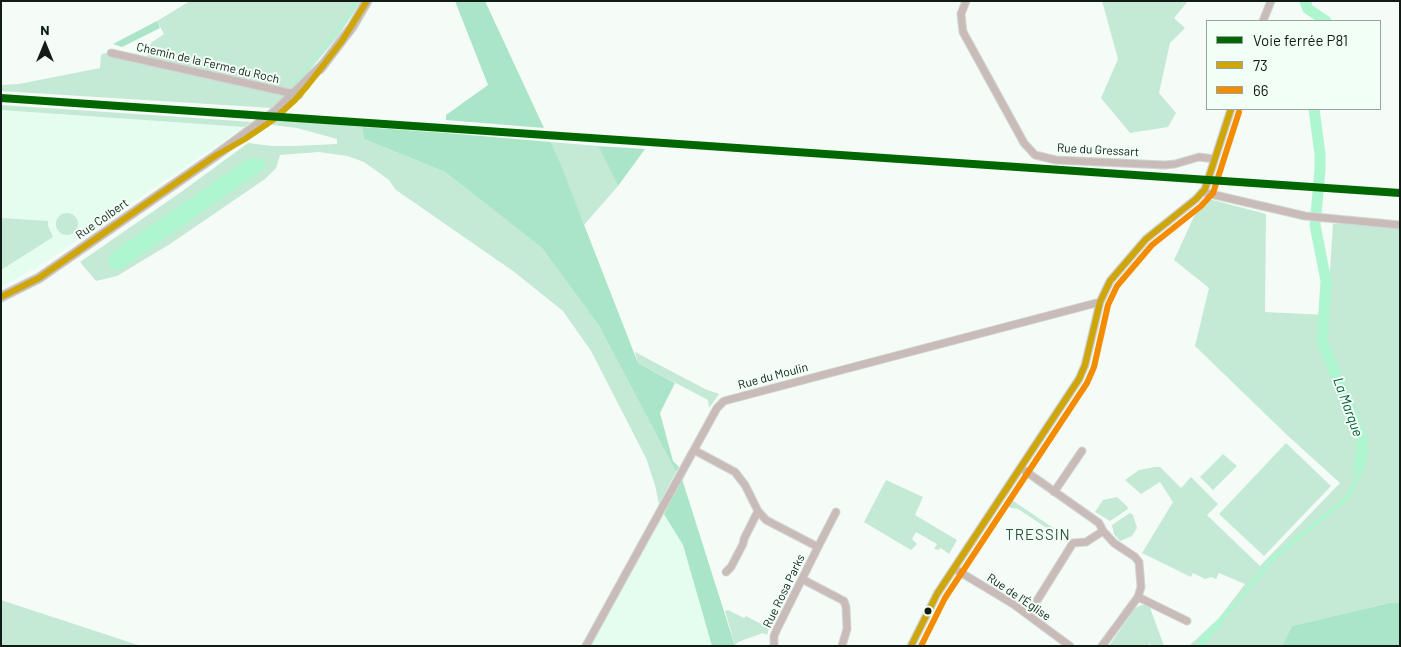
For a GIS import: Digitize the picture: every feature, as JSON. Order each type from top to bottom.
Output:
[{"type":"main road","name":"Rue Colbert","points":[[1,298],[45,273],[215,156],[297,94],[323,66],[342,41],[367,1]]},
{"type":"street","name":"Rue du Gressart","points":[[966,1],[961,14],[963,32],[1024,143],[1035,154],[1056,160],[1165,165],[1199,157],[1214,159]]},
{"type":"street","points":[[1264,20],[1271,1]]},
{"type":"street","name":"Chemin de la Ferme du Roch","points":[[112,53],[297,94]]},
{"type":"street","points":[[910,646],[931,604],[1082,374],[1100,302],[1112,277],[1158,228],[1202,192],[1207,184],[1231,110]]},
{"type":"street","points":[[1202,192],[1308,216],[1400,225]]},
{"type":"street","name":"Rue du Moulin","points":[[586,646],[717,408],[726,399],[1100,302]]},
{"type":"street","name":"Rue Rosa Parks","points":[[694,450],[735,472],[745,485],[758,511],[769,522],[818,547]]},
{"type":"street","points":[[1054,492],[1082,450]]},
{"type":"street","points":[[1021,468],[1099,523],[1103,532],[1117,546],[1135,557],[1139,562],[1141,587],[1138,597],[1102,646]]},
{"type":"street","points":[[726,572],[731,567],[758,511]]},
{"type":"street","name":"Rue Rosa Parks","points":[[774,646],[774,636],[777,629],[836,512]]},
{"type":"street","points":[[1028,614],[1073,543],[1086,542],[1103,532]]},
{"type":"street","name":"Rue de l'Église","points":[[952,572],[1028,614],[1067,645]]},
{"type":"street","points":[[802,578],[844,601],[846,607],[846,629],[842,646]]},
{"type":"street","points":[[1138,597],[1187,621]]},
{"type":"shaded area","points":[[190,1],[361,1],[339,35],[295,88],[272,108],[1,91],[1,85],[19,84],[100,68],[101,55],[104,53],[145,63],[151,43],[164,34],[157,21]]},
{"type":"shaded area","points":[[455,1],[485,1],[544,128],[446,120],[446,115],[488,85]]},
{"type":"shaded area","points":[[1102,1],[1188,1],[1174,18],[1185,28],[1170,43],[1159,93],[1176,113],[1168,127],[1130,133],[1101,98],[1118,59]]},
{"type":"shaded area","points":[[157,21],[160,28],[122,47],[113,44]]},
{"type":"shaded area","points":[[1,105],[252,122],[244,127],[1,110]]},
{"type":"shaded area","points":[[1,110],[244,127],[42,264],[1,287]]},
{"type":"shaded area","points":[[279,119],[362,127],[364,139],[445,172],[542,248],[599,326],[676,472],[659,504],[646,458],[591,351],[563,311],[513,271],[396,190],[389,180],[364,162],[347,156],[319,152],[280,155],[276,168],[265,179],[170,244],[117,276],[96,281],[80,262],[248,143],[272,146],[337,144],[337,139],[297,128],[272,125]]},
{"type":"shaded area","points":[[362,127],[551,142],[638,363],[675,383],[660,413],[673,461],[679,467],[676,472],[599,326],[542,248],[445,172],[364,139]]},
{"type":"shaded area","points":[[551,142],[598,146],[618,186],[584,225]]},
{"type":"shaded area","points":[[598,146],[645,149],[618,186]]},
{"type":"shaded area","points":[[249,158],[262,159],[265,161],[265,168],[121,269],[110,267],[108,259],[114,251]]},
{"type":"shaded area","points":[[1205,198],[1266,214],[1265,312],[1327,315],[1333,224],[1400,223],[1400,603],[1389,603],[1292,626],[1282,646],[1189,646],[1219,618],[1245,584],[1219,573],[1216,579],[1211,577],[1205,579],[1193,573],[1191,577],[1142,553],[1173,502],[1160,482],[1141,494],[1125,480],[1139,470],[1155,467],[1160,467],[1181,488],[1191,477],[1218,504],[1207,515],[1260,566],[1340,483],[1287,435],[1195,346],[1209,288],[1174,260],[1197,210]]},
{"type":"shaded area","points":[[67,213],[77,220],[78,224],[71,234],[67,235],[57,228],[56,224],[63,214]]},
{"type":"shaded area","points":[[1,218],[48,221],[53,237],[1,270]]},
{"type":"shaded area","points":[[635,352],[705,389],[719,394],[709,408],[708,400],[638,363]]},
{"type":"shaded area","points":[[1286,443],[1331,486],[1264,556],[1219,514]]},
{"type":"shaded area","name":"La Marque","points":[[1360,453],[1363,453],[1358,482],[1349,499],[1273,561],[1203,646],[1196,646],[1200,638],[1234,604],[1269,559],[1345,497],[1353,484]]},
{"type":"shaded area","points":[[1223,454],[1237,466],[1213,490],[1200,477]]},
{"type":"shaded area","points":[[682,479],[735,646],[712,646],[683,545],[664,514]]},
{"type":"shaded area","points":[[886,480],[923,497],[915,515],[957,540],[949,554],[941,548],[938,550],[934,549],[937,544],[916,532],[912,539],[917,544],[911,550],[864,522]]},
{"type":"shaded area","points":[[1117,497],[1128,509],[1110,521],[1095,512],[1103,500]]},
{"type":"shaded area","points":[[1009,498],[1068,538],[1066,541],[1018,509],[1011,508],[1005,504]]},
{"type":"shaded area","points":[[659,504],[683,545],[712,646],[582,646]]},
{"type":"shaded area","points":[[1130,513],[1133,515],[1137,528],[1132,536],[1120,541],[1114,534],[1112,525]]},
{"type":"shaded area","points":[[1,600],[141,646],[1,646]]},
{"type":"shaded area","points":[[1389,603],[1400,603],[1400,646],[1282,646],[1292,626]]},
{"type":"shaded area","points":[[1141,605],[1149,605],[1164,646],[1149,644],[1148,646],[1109,646],[1134,609]]},
{"type":"shaded area","points":[[728,610],[744,618],[746,616],[769,628],[767,635],[763,633],[738,642],[735,645],[725,611]]},
{"type":"waterway","points":[[294,84],[349,14],[356,1]]},
{"type":"waterway","name":"La Marque","points":[[1305,1],[1308,9],[1324,20]]},
{"type":"waterway","name":"La Marque","points":[[1314,110],[1320,154],[1315,225],[1326,281],[1322,341],[1361,436],[1362,451],[1359,468]]},
{"type":"rail line","name":"P81","points":[[1,98],[1400,193]]},
{"type":"transit line","name":"73","points":[[1,297],[39,278],[215,156],[273,120],[308,85],[342,41],[367,1]]},
{"type":"transit line","name":"73","points":[[911,646],[937,594],[1079,379],[1085,365],[1100,302],[1110,281],[1146,239],[1196,199],[1205,189],[1231,110]]},
{"type":"transit line","name":"66","points":[[921,646],[945,598],[1087,383],[1094,367],[1108,305],[1117,286],[1152,245],[1201,206],[1213,193],[1239,112]]},
{"type":"district","name":"TRESSIN","points":[[1038,535]]}]
